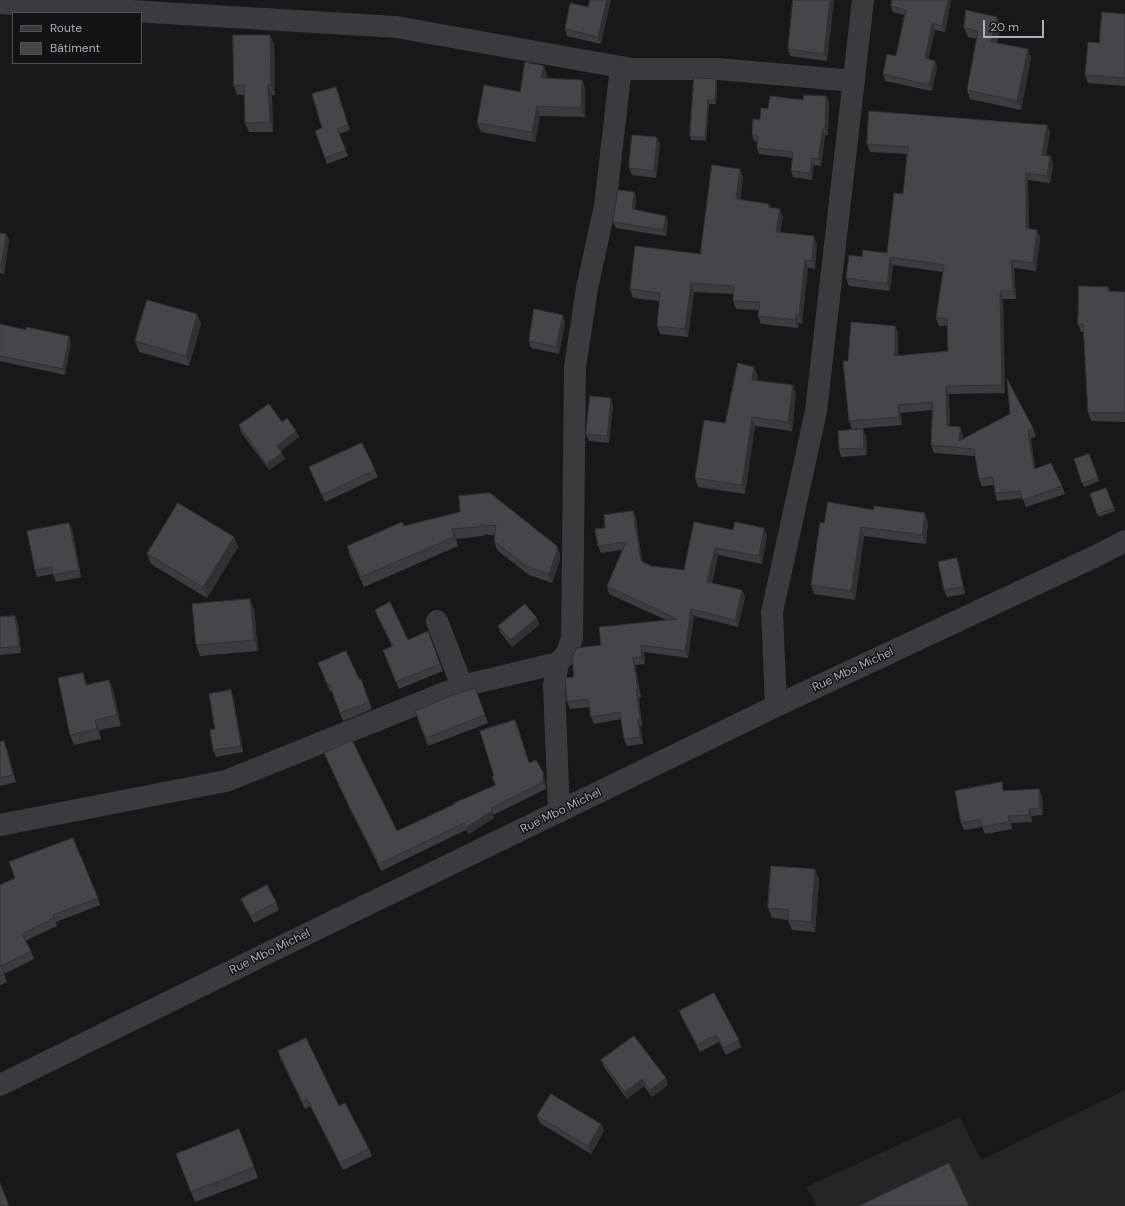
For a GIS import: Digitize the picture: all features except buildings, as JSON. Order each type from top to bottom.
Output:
[{"type":"street","points":[[776,706],[772,612],[816,411],[863,0]]},
{"type":"street","points":[[0,4],[138,12]]},
{"type":"street","points":[[142,12],[396,27],[632,69],[718,69],[854,81]]},
{"type":"street","points":[[559,812],[554,685],[558,663],[567,653],[572,638],[575,367],[587,288],[605,206],[621,67]]},
{"type":"street","name":"Rue Mbo Michel","points":[[0,1085],[776,706],[1088,560],[1125,541]]},
{"type":"street","points":[[437,621],[462,686]]},
{"type":"street","points":[[0,825],[226,781],[462,686],[558,663]]},
{"type":"shaded area","points":[[1125,1090],[1125,1206],[817,1206],[806,1187],[960,1117],[981,1160]]}]
